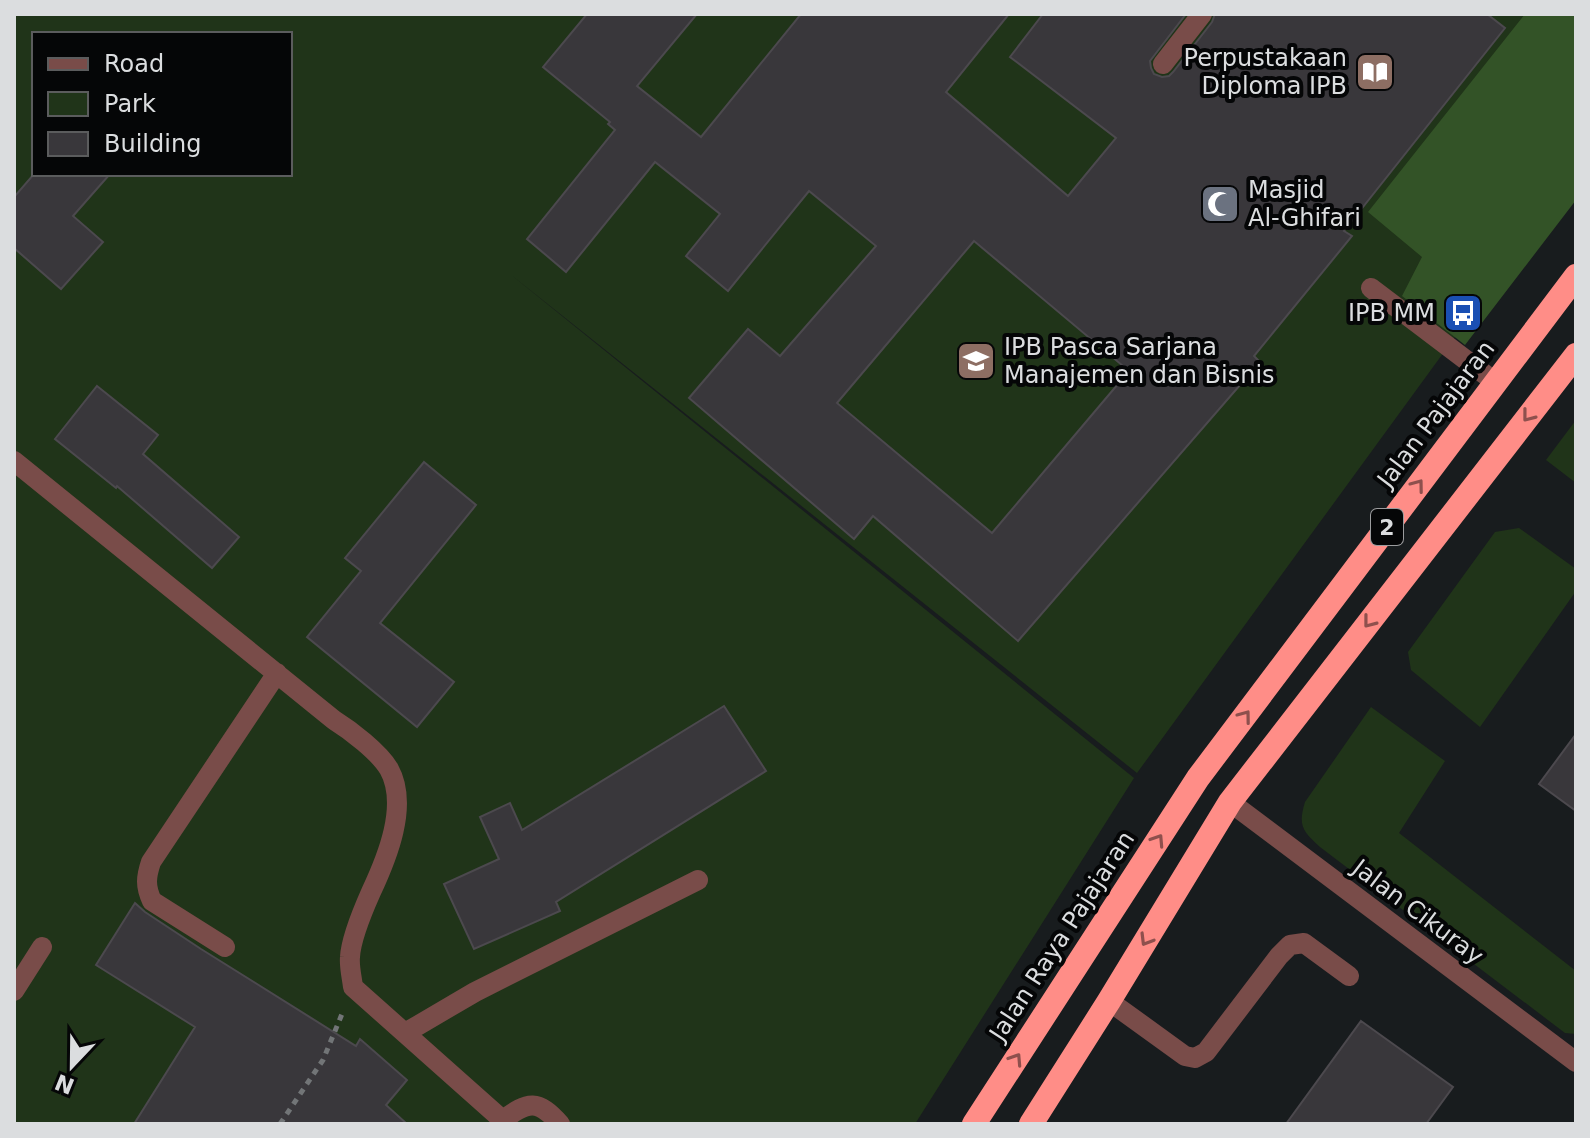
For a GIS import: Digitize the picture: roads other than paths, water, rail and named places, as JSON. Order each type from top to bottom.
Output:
[{"type":"highway","name":"Jalan Pajajaran","points":[[1198,778],[1576,276]]},
{"type":"highway","name":"2","points":[[1031,1124],[1230,802],[1576,356]]},
{"type":"highway","points":[[1198,778],[1230,802]]},
{"type":"highway","name":"Jalan Raya Pajajaran","points":[[974,1124],[1198,778]]},
{"type":"street","points":[[1163,64],[1202,14]]},
{"type":"street","points":[[1371,288],[1495,382]]},
{"type":"street","points":[[14,461],[350,730],[389,768],[397,796],[395,828],[362,913],[350,957],[353,987],[505,1122],[518,1108],[529,1105],[548,1111],[560,1124]]},
{"type":"street","points":[[225,947],[152,901],[146,890],[147,875],[151,862],[277,673]]},
{"type":"street","name":"Jalan Cikuray","points":[[1230,802],[1576,1062]]},
{"type":"street","points":[[405,1033],[475,992],[698,880]]},
{"type":"street","points":[[1109,1001],[1185,1056],[1195,1058],[1206,1052],[1290,945],[1304,943],[1349,976]]},
{"type":"street","points":[[14,991],[42,947]]},
{"type":"place","name":"Perpustakaan Diploma IPB","points":[[1375,72]]},
{"type":"place","name":"Masjid Al-Ghifari","points":[[1220,204]]},
{"type":"place","name":"IPB MM","points":[[1463,313]]},
{"type":"place","name":"IPB Pasca Sarjana Manajemen dan Bisnis","points":[[976,361]]}]
